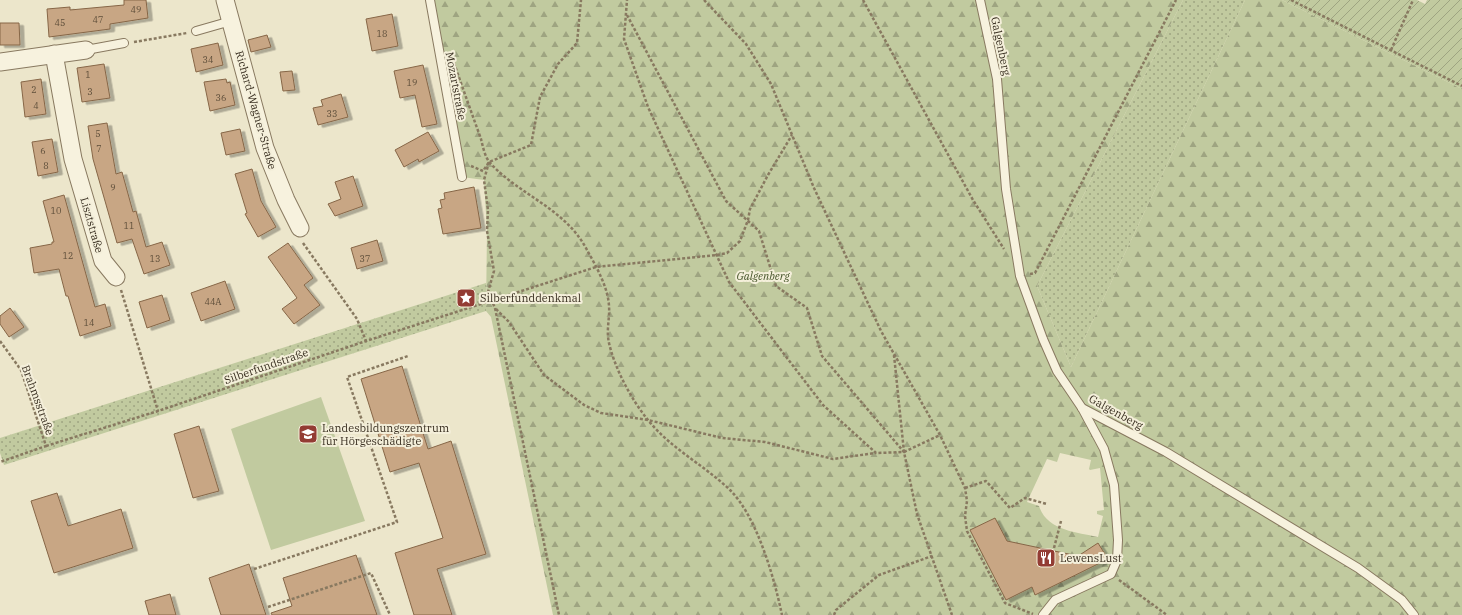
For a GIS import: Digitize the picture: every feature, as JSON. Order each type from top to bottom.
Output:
[{"type":"street","name":"Richard-Wagner-Straße","points":[[225,0],[265,148],[283,194],[300,228]]},
{"type":"street","points":[[0,62],[86,50]]},
{"type":"street","name":"Lisztstraße","points":[[54,54],[73,159],[103,261],[116,276]]},
{"type":"lane","name":"Mozartstraße","points":[[430,0],[462,176]]},
{"type":"lane","name":"Galgenberg","points":[[980,0],[997,79],[1006,189],[1020,276],[1042,339],[1057,371],[1082,408],[1166,452],[1358,568],[1402,600],[1414,615]]},
{"type":"lane","points":[[196,31],[231,21]]},
{"type":"lane","points":[[86,50],[124,43]]},
{"type":"lane","points":[[1043,615],[1055,600],[1111,574],[1117,560],[1118,540],[1114,485],[1104,449],[1082,408]]},
{"type":"path","points":[[462,176],[466,164],[483,171],[489,162],[531,145],[540,97],[558,64],[577,43],[581,0]]},
{"type":"path","points":[[627,0],[624,39],[648,107],[729,282],[823,405],[876,453]]},
{"type":"path","points":[[704,0],[746,44],[771,84],[814,188],[881,331],[940,435],[965,488],[967,501],[965,516],[967,531],[1005,603],[1022,611],[1040,615]]},
{"type":"path","points":[[863,0],[973,200],[1005,250]]},
{"type":"path","points":[[1020,276],[1035,273],[1176,0]]},
{"type":"path","points":[[1291,0],[1462,86]]},
{"type":"path","points":[[1390,50],[1413,0]]},
{"type":"path","points":[[627,15],[726,201],[759,231],[776,286],[807,308],[822,356],[904,452]]},
{"type":"path","points":[[124,43],[167,38],[196,31]]},
{"type":"path","points":[[452,60],[489,162],[504,176],[561,216],[575,230],[596,267],[609,305],[607,326],[609,342],[614,359],[629,390],[648,420],[678,448],[730,490],[745,509],[765,552],[782,615]]},
{"type":"path","points":[[717,255],[727,252],[740,241],[748,220],[750,209],[792,135]]},
{"type":"path","points":[[489,162],[484,180],[488,210],[487,231],[494,271],[488,292],[495,308],[559,615]]},
{"type":"path","points":[[300,228],[303,244],[357,319],[366,341]]},
{"type":"path","name":"Silberfundstraße","points":[[46,446],[158,411],[366,341],[596,267],[717,255]]},
{"type":"path","points":[[116,276],[158,411]]},
{"type":"path","points":[[467,299],[476,306]]},
{"type":"path","points":[[495,308],[509,322],[544,375],[584,405],[601,413],[648,420],[722,438],[764,442],[833,459],[876,453],[904,452],[940,435]]},
{"type":"path","name":"Brahmsstraße","points":[[0,341],[21,370],[46,446],[0,462]]},
{"type":"path","points":[[894,353],[904,452],[917,514],[952,615]]},
{"type":"path","points":[[254,569],[397,522],[347,377],[408,356]]},
{"type":"path","points":[[965,488],[986,481],[1010,508],[1025,498],[1047,504]]},
{"type":"path","points":[[1054,548],[1061,521]]},
{"type":"path","points":[[834,615],[836,610],[879,575],[932,556]]},
{"type":"path","points":[[268,607],[371,573],[390,615]]},
{"type":"path","points":[[1111,574],[1168,615]]},
{"type":"green space","name":"Galgenberg","points":[[430,0],[1183,0],[1037,286],[1071,367],[1245,0],[1282,0],[1462,89],[1462,615],[553,615],[491,317],[486,311],[487,230],[484,180],[462,177]],"holes":[[[1060,453],[1091,460],[1090,470],[1100,468],[1104,510],[1097,511],[1097,514],[1103,516],[1098,537],[1064,529],[1049,521],[1039,506],[1027,502],[1047,459],[1057,462]]]},
{"type":"green space","points":[[1183,0],[1245,0],[1071,367],[1037,286]]},
{"type":"green space","points":[[1282,0],[1417,0],[1425,4],[1427,0],[1462,0],[1462,89]]},
{"type":"green space","points":[[486,283],[486,311],[4,465],[0,453],[0,438]]},
{"type":"green space","points":[[321,397],[365,521],[271,550],[231,429]]},
{"type":"building","points":[[124,0],[146,0],[148,18],[110,24],[110,29],[49,37],[47,9],[70,7],[70,10],[124,5]]},
{"type":"building","points":[[392,14],[398,46],[372,51],[366,19]]},
{"type":"building","points":[[0,23],[19,23],[20,45],[0,45]]},
{"type":"building","points":[[267,35],[271,47],[251,52],[248,40]]},
{"type":"building","points":[[218,43],[223,65],[196,72],[191,49]]},
{"type":"building","points":[[104,64],[110,98],[82,102],[77,68]]},
{"type":"building","points":[[423,65],[437,124],[422,127],[415,95],[400,98],[394,71]]},
{"type":"building","points":[[292,71],[295,90],[283,91],[280,72]]},
{"type":"building","points":[[41,79],[46,114],[25,117],[21,82]]},
{"type":"building","points":[[226,79],[227,83],[230,82],[235,105],[210,111],[204,82]]},
{"type":"building","points":[[341,94],[348,117],[318,125],[313,108],[323,106],[321,100]]},
{"type":"building","points":[[107,123],[116,174],[122,172],[133,212],[136,211],[146,247],[162,242],[170,265],[144,274],[132,239],[117,243],[93,159],[88,126]]},
{"type":"building","points":[[240,129],[245,151],[226,155],[221,133]]},
{"type":"building","points":[[428,132],[439,151],[419,162],[418,159],[404,167],[395,150]]},
{"type":"building","points":[[52,139],[58,172],[38,176],[32,142]]},
{"type":"building","points":[[252,169],[261,201],[276,227],[258,237],[245,214],[247,213],[235,174]]},
{"type":"building","points":[[353,176],[363,206],[335,216],[328,204],[341,199],[335,182]]},
{"type":"building","points":[[474,187],[481,228],[443,234],[438,209],[442,208],[440,200],[445,199],[444,193]]},
{"type":"building","points":[[64,195],[95,307],[105,304],[111,326],[80,336],[68,296],[66,296],[59,269],[34,273],[30,248],[52,244],[52,242],[54,242],[43,201]]},
{"type":"building","points":[[377,240],[383,261],[357,269],[351,248]]},
{"type":"building","points":[[288,243],[313,278],[304,285],[320,305],[294,324],[282,309],[297,298],[268,257]]},
{"type":"building","points":[[225,281],[235,309],[201,321],[191,293]]},
{"type":"building","points":[[162,295],[170,320],[147,328],[139,302]]},
{"type":"building","points":[[10,308],[24,327],[9,337],[0,324],[0,316]]},
{"type":"building","points":[[402,366],[428,449],[451,441],[486,554],[437,569],[452,615],[414,615],[395,553],[443,538],[419,463],[390,472],[361,379]]},
{"type":"building","points":[[199,426],[219,491],[193,498],[174,434]]},
{"type":"building","points":[[57,493],[68,526],[121,509],[133,548],[54,573],[31,501]]},
{"type":"building","name":"LewensLust","points":[[995,518],[1007,541],[1078,556],[1098,543],[1108,559],[1035,595],[1032,587],[1006,600],[970,530]]},
{"type":"building","points":[[356,555],[377,615],[272,615],[271,613],[292,606],[283,578]]},
{"type":"building","points":[[249,564],[266,615],[221,615],[209,578]]},
{"type":"building","points":[[170,594],[176,615],[149,615],[145,601]]},
{"type":"place","name":"Silberfunddenkmal","points":[[466,298]]},
{"type":"place","name":"Landesbildungszentrum für Hörgeschädigte","points":[[308,434]]},
{"type":"place","name":"LewensLust","points":[[1046,558]]}]
